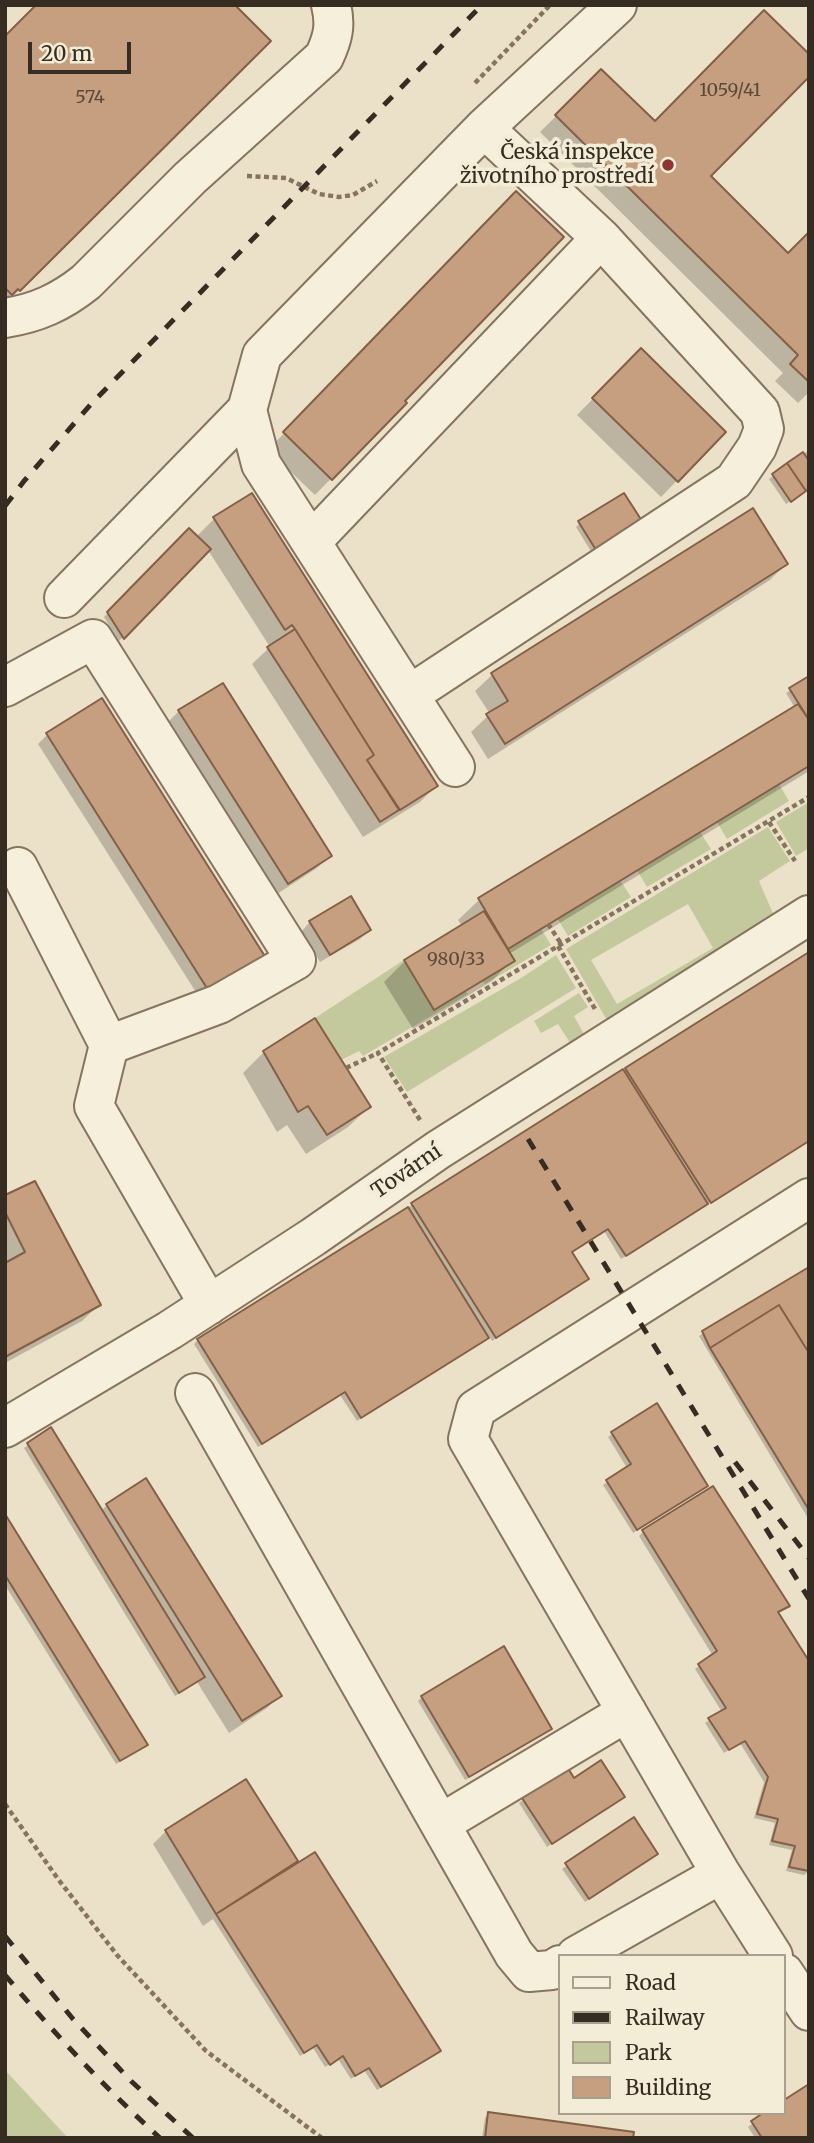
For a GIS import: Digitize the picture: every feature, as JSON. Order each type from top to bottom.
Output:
[{"type":"street","points":[[5,318],[46,308],[67,297],[86,282],[190,178],[324,57],[333,38],[334,19],[331,5]]},
{"type":"street","points":[[64,598],[247,410],[262,355],[484,128],[617,5]]},
{"type":"street","points":[[409,695],[734,481],[757,447],[764,429],[760,412],[601,239],[484,128]]},
{"type":"street","points":[[311,542],[601,239]]},
{"type":"street","points":[[247,410],[261,464],[456,767]]},
{"type":"street","points":[[5,687],[93,639],[296,960],[219,1004],[109,1045]]},
{"type":"street","points":[[18,867],[109,1045],[94,1106],[209,1305]]},
{"type":"street","name":"Tovární","points":[[5,1428],[209,1305],[438,1150],[809,915]]},
{"type":"street","points":[[772,1954],[721,1874],[468,1439],[476,1409],[809,1198]]},
{"type":"street","points":[[195,1393],[514,1954],[529,1972],[552,1970],[558,1966]]},
{"type":"street","points":[[440,1824],[627,1712]]},
{"type":"street","points":[[580,1954],[721,1874]]},
{"type":"street","points":[[786,1976],[809,2011]]},
{"type":"path","points":[[474,83],[550,5]]},
{"type":"path","points":[[190,178],[286,178],[319,194],[339,197],[366,189],[382,176]]},
{"type":"path","points":[[346,1068],[378,1053],[809,797]]},
{"type":"path","points":[[769,822],[795,861]]},
{"type":"path","points":[[548,924],[601,1020]]},
{"type":"path","points":[[378,1053],[426,1131]]},
{"type":"path","points":[[5,1804],[58,1879],[117,1955],[206,2051],[322,2138]]},
{"type":"green space","points":[[779,784],[789,801],[727,839],[717,822]]},
{"type":"green space","points":[[809,802],[809,848],[796,856],[776,822]]},
{"type":"green space","points":[[768,827],[790,861],[759,881],[778,925],[612,1029],[566,949]],"holes":[[[688,904],[713,948],[617,1004],[591,960]]]},
{"type":"green space","points":[[700,832],[711,849],[647,887],[637,870]]},
{"type":"green space","points":[[620,880],[631,897],[568,936],[557,918]]},
{"type":"green space","points":[[541,929],[551,945],[485,984],[482,981],[514,961],[508,949]]},
{"type":"green space","points":[[556,955],[576,988],[407,1092],[384,1057]]},
{"type":"green space","points":[[404,960],[434,1010],[465,991],[468,994],[363,1056],[359,1051],[341,1060],[315,1018]]},
{"type":"green space","points":[[579,993],[588,1007],[574,1016],[589,1043],[576,1052],[558,1024],[541,1033],[534,1021]]},
{"type":"green space","points":[[5,2070],[68,2138],[5,2138]]},
{"type":"building","points":[[36,5],[235,5],[271,41],[20,291],[18,289],[12,295],[5,288],[5,36]]},
{"type":"building","points":[[764,10],[809,54],[809,77],[711,176],[788,253],[809,232],[809,382],[790,364],[798,355],[555,115],[601,69],[655,121]]},
{"type":"building","points":[[516,191],[564,237],[332,480],[283,432]]},
{"type":"building","points":[[641,348],[726,432],[678,482],[592,398]]},
{"type":"building","points":[[803,452],[809,461],[809,489],[806,491],[787,463]]},
{"type":"building","points":[[787,463],[806,491],[791,502],[772,474]]},
{"type":"building","points":[[252,493],[438,786],[400,810],[367,760],[374,755],[295,629],[292,625],[285,630],[213,517]]},
{"type":"building","points":[[624,493],[642,521],[596,550],[578,521]]},
{"type":"building","points":[[753,508],[788,564],[505,744],[486,714],[508,701],[491,673]]},
{"type":"building","points":[[189,528],[211,549],[124,639],[107,612]]},
{"type":"building","points":[[295,629],[374,755],[367,760],[399,810],[380,822],[267,647]]},
{"type":"building","points":[[809,676],[809,720],[789,688]]},
{"type":"building","points":[[223,683],[332,856],[288,884],[178,710]]},
{"type":"building","points":[[102,698],[266,958],[210,993],[46,733]]},
{"type":"building","points":[[798,704],[809,720],[809,766],[508,949],[478,898]]},
{"type":"building","points":[[351,896],[371,930],[330,955],[309,921]]},
{"type":"building","points":[[484,911],[515,961],[434,1010],[404,960]]},
{"type":"building","points":[[809,952],[809,1141],[711,1203],[625,1068]]},
{"type":"building","points":[[315,1018],[371,1107],[327,1135],[308,1106],[298,1112],[263,1051]]},
{"type":"building","points":[[623,1069],[708,1204],[626,1256],[608,1229],[572,1252],[589,1279],[496,1338],[411,1203]]},
{"type":"building","points":[[35,1181],[101,1305],[5,1357],[5,1263],[25,1252],[5,1212],[5,1195]]},
{"type":"building","points":[[408,1207],[489,1338],[361,1418],[345,1392],[262,1444],[197,1339]]},
{"type":"building","points":[[809,1267],[809,1353],[779,1305],[710,1348],[702,1331]]},
{"type":"building","points":[[779,1305],[809,1353],[809,1510],[710,1348]]},
{"type":"building","points":[[657,1403],[708,1486],[637,1530],[606,1480],[631,1464],[611,1432]]},
{"type":"building","points":[[51,1427],[205,1677],[179,1693],[27,1443]]},
{"type":"building","points":[[146,1478],[282,1696],[242,1721],[106,1504]]},
{"type":"building","points":[[713,1486],[790,1606],[778,1612],[809,1661],[809,1871],[789,1867],[795,1846],[772,1841],[778,1819],[757,1814],[768,1777],[745,1741],[729,1750],[708,1718],[726,1708],[698,1664],[717,1651],[642,1530]]},
{"type":"building","points":[[5,1514],[148,1745],[120,1761],[5,1575]]},
{"type":"building","points":[[504,1646],[552,1729],[469,1777],[421,1696]]},
{"type":"building","points":[[601,1760],[625,1797],[552,1844],[522,1798],[568,1768],[574,1778]]},
{"type":"building","points":[[246,1779],[298,1861],[216,1914],[165,1830]]},
{"type":"building","points":[[634,1817],[658,1854],[589,1899],[565,1863]]},
{"type":"building","points":[[315,1852],[441,2051],[381,2087],[369,2068],[355,2076],[343,2056],[330,2065],[317,2045],[304,2053],[216,1914]]},
{"type":"building","points":[[809,2084],[809,2138],[762,2138],[751,2121],[760,2115],[786,2115],[786,2099]]},
{"type":"building","points":[[488,2112],[634,2132],[633,2138],[485,2138]]},
{"type":"railway","points":[[5,506],[92,403],[482,5]]},
{"type":"railway","points":[[528,1139],[809,1599]]},
{"type":"railway","points":[[735,1462],[809,1558]]},
{"type":"railway","points":[[5,1936],[73,2019],[131,2081],[193,2138]]},
{"type":"railway","points":[[5,1975],[80,2059],[160,2138]]},
{"type":"place","name":"Česká inspekce životního prostředí","points":[[668,165]]}]
